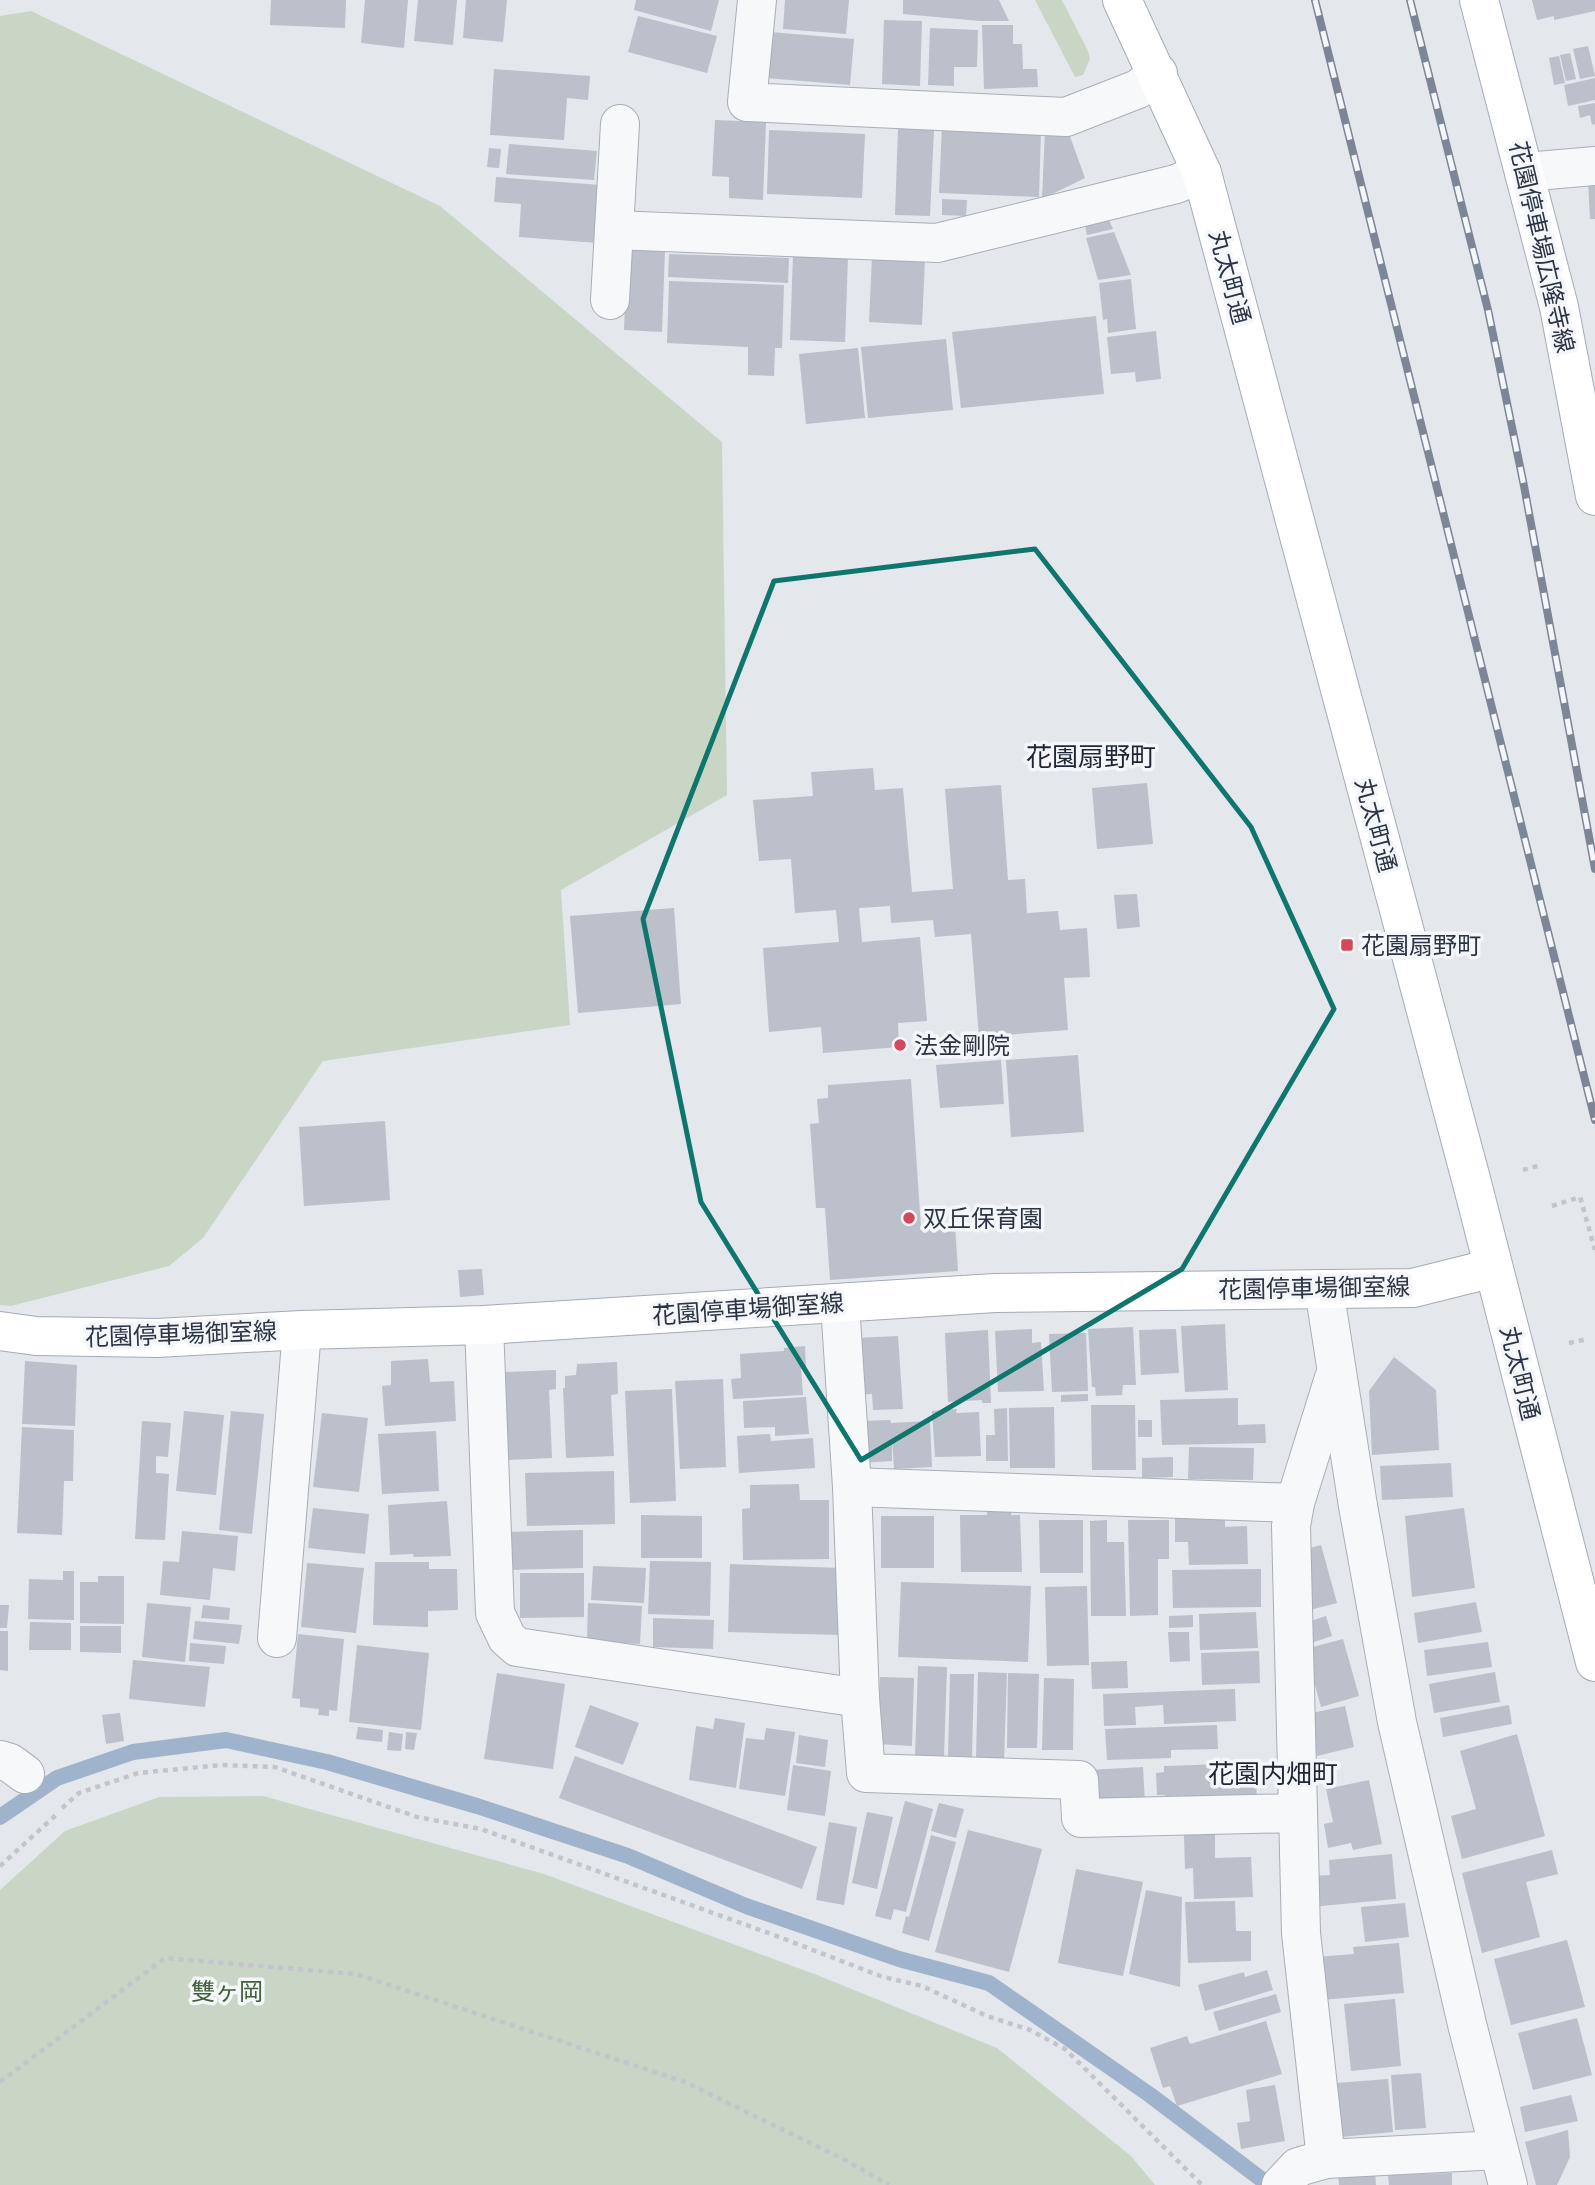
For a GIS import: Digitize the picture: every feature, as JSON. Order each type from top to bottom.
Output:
[{"type":"main road","name":"丸太町通","points":[[1122,0],[1202,173],[1595,1662]]},
{"type":"main road","name":"花園停車場広隆寺線","points":[[1479,0],[1559,307],[1595,496]]},
{"type":"main road","name":"花園停車場御室線","points":[[0,1331],[36,1336],[157,1338],[302,1330],[484,1325],[995,1293],[1413,1288],[1493,1269]]},
{"type":"street","points":[[757,0],[747,102],[1066,117],[1138,89],[1158,73]]},
{"type":"street","points":[[610,300],[620,124]]},
{"type":"street","points":[[1524,172],[1595,166]]},
{"type":"street","points":[[614,230],[937,243],[1176,184],[1202,173]]},
{"type":"street","points":[[1281,2185],[1298,2167],[1326,2159],[1503,2167],[1397,1722],[1358,1506],[1324,1289]]},
{"type":"street","points":[[840,1304],[866,1773],[1079,1780],[1081,1818],[1298,1813]]},
{"type":"street","points":[[484,1325],[495,1613],[507,1638],[517,1647],[860,1698]]},
{"type":"street","points":[[277,1638],[302,1330]]},
{"type":"street","points":[[1326,2159],[1301,1933],[1291,1526],[1337,1370]]},
{"type":"street","points":[[852,1487],[1296,1503]]},
{"type":"path","points":[[1523,1170],[1541,1165]]},
{"type":"path","points":[[1552,1206],[1580,1197],[1592,1230],[1595,1250]]},
{"type":"path","points":[[1569,1343],[1587,1339]]},
{"type":"path","points":[[0,1866],[79,1793],[138,1773],[222,1765],[275,1767],[417,1817],[481,1829],[883,1977],[922,1986],[987,2016],[1030,2030],[1065,2049],[1202,2185]]},
{"type":"path","points":[[0,2082],[165,1958],[356,1974],[685,2082],[849,2162],[889,2185]]},
{"type":"highlighted area","points":[[1035,549],[1251,827],[1334,1009],[1182,1269],[861,1460],[701,1202],[643,919],[774,581]]},
{"type":"green space","points":[[1035,0],[1062,0],[1088,51],[1090,59],[1083,75],[1075,77]]},
{"type":"green space","points":[[31,11],[440,206],[722,442],[727,795],[561,890],[570,1025],[323,1061],[203,1238],[169,1266],[11,1306],[0,1305],[0,16]]},
{"type":"green space","name":"雙ヶ岡","points":[[263,1796],[544,1874],[817,1975],[997,2048],[1131,2156],[1155,2185],[0,2185],[0,1890],[65,1831],[159,1797]]},
{"type":"building","points":[[271,0],[346,0],[345,28],[270,25]]},
{"type":"building","points":[[365,0],[408,0],[404,48],[361,43]]},
{"type":"building","points":[[418,0],[457,0],[453,45],[414,41]]},
{"type":"building","points":[[466,0],[507,0],[503,42],[463,38]]},
{"type":"building","points":[[636,0],[719,0],[711,31],[634,10]]},
{"type":"building","points":[[785,0],[849,0],[846,34],[783,29]]},
{"type":"building","points":[[903,0],[999,0],[1009,21],[903,14]]},
{"type":"building","points":[[1532,0],[1595,0],[1595,11],[1554,20],[1554,16],[1537,20]]},
{"type":"building","points":[[638,16],[717,36],[707,73],[628,52]]},
{"type":"building","points":[[884,20],[922,21],[920,86],[882,84]]},
{"type":"building","points":[[982,25],[1013,25],[1013,44],[1022,44],[1023,69],[1037,69],[1038,87],[984,89]]},
{"type":"building","points":[[930,28],[978,30],[977,67],[954,67],[954,86],[928,85]]},
{"type":"building","points":[[770,32],[854,39],[850,85],[766,78]]},
{"type":"building","points":[[1588,46],[1595,76],[1580,79],[1573,49]]},
{"type":"building","points":[[1570,53],[1576,79],[1566,81],[1560,55]]},
{"type":"building","points":[[1559,56],[1565,83],[1554,85],[1549,58]]},
{"type":"building","points":[[494,69],[590,76],[588,100],[567,98],[564,140],[490,135]]},
{"type":"building","points":[[1595,78],[1595,100],[1568,106],[1564,85]]},
{"type":"building","points":[[1595,103],[1595,124],[1592,125],[1590,115],[1580,118],[1578,106]]},
{"type":"building","points":[[715,120],[766,122],[763,200],[729,198],[729,177],[712,176]]},
{"type":"building","points":[[942,126],[1041,130],[1039,197],[939,193]]},
{"type":"building","points":[[898,129],[934,130],[930,216],[895,215]]},
{"type":"building","points":[[1045,129],[1068,131],[1085,178],[1042,199]]},
{"type":"building","points":[[769,130],[865,134],[862,198],[767,194]]},
{"type":"building","points":[[509,144],[597,151],[594,180],[506,174]]},
{"type":"building","points":[[489,148],[501,149],[499,168],[487,167]]},
{"type":"building","points":[[496,177],[601,185],[597,243],[519,237],[521,204],[494,202]]},
{"type":"building","points":[[1588,181],[1595,181],[1595,219],[1590,219]]},
{"type":"building","points":[[942,199],[967,200],[966,216],[942,215]]},
{"type":"building","points":[[1104,209],[1113,229],[1087,235],[1083,215]]},
{"type":"building","points":[[1114,232],[1131,275],[1098,280],[1086,238]]},
{"type":"building","points":[[627,249],[665,250],[662,332],[624,330]]},
{"type":"building","points":[[669,254],[789,258],[788,283],[668,277]]},
{"type":"building","points":[[793,255],[848,257],[845,342],[790,340]]},
{"type":"building","points":[[872,257],[925,259],[922,325],[869,322]]},
{"type":"building","points":[[1131,279],[1136,329],[1108,333],[1107,319],[1103,320],[1099,283]]},
{"type":"building","points":[[669,281],[784,285],[782,348],[775,348],[774,376],[748,375],[748,347],[667,343]]},
{"type":"building","points":[[1096,316],[1104,394],[961,408],[952,332]]},
{"type":"building","points":[[1156,331],[1161,379],[1136,382],[1135,372],[1111,374],[1107,337]]},
{"type":"building","points":[[946,339],[953,410],[868,418],[861,347]]},
{"type":"building","points":[[858,348],[865,418],[806,424],[799,354]]},
{"type":"building","points":[[873,768],[875,790],[903,788],[912,892],[953,889],[945,789],[1001,785],[1008,880],[1025,879],[1027,913],[1058,911],[1060,930],[1087,928],[1090,977],[1064,978],[1068,1030],[979,1037],[971,934],[935,937],[933,920],[891,923],[890,906],[859,908],[862,942],[920,937],[927,1021],[898,1023],[899,1047],[823,1053],[821,1027],[769,1032],[763,948],[839,942],[836,910],[795,913],[791,859],[759,861],[753,800],[813,796],[811,772]]},
{"type":"building","points":[[1147,783],[1153,844],[1097,849],[1092,788]]},
{"type":"building","points":[[1137,894],[1140,927],[1117,929],[1114,895]]},
{"type":"building","points":[[674,908],[681,1004],[578,1013],[570,916]]},
{"type":"building","points":[[1078,1055],[1084,1132],[1011,1137],[1006,1060]]},
{"type":"building","points":[[1001,1060],[1004,1104],[940,1108],[936,1065]]},
{"type":"building","points":[[911,1079],[921,1228],[955,1226],[958,1271],[830,1280],[825,1208],[816,1208],[810,1124],[819,1123],[817,1099],[828,1098],[828,1085]]},
{"type":"building","points":[[385,1121],[390,1200],[304,1206],[299,1127]]},
{"type":"building","points":[[482,1269],[484,1295],[460,1297],[458,1270]]},
{"type":"building","points":[[1225,1324],[1228,1390],[1185,1392],[1181,1326]]},
{"type":"building","points":[[1133,1327],[1136,1385],[1123,1385],[1122,1395],[1096,1396],[1095,1387],[1092,1387],[1088,1329]]},
{"type":"building","points":[[1032,1329],[1032,1343],[1041,1342],[1044,1391],[998,1392],[995,1331]]},
{"type":"building","points":[[1176,1329],[1179,1373],[1141,1375],[1139,1330]]},
{"type":"building","points":[[988,1330],[991,1403],[982,1403],[982,1400],[948,1402],[945,1333]]},
{"type":"building","points":[[1086,1333],[1088,1391],[1052,1392],[1049,1334]]},
{"type":"building","points":[[898,1336],[903,1409],[873,1410],[872,1394],[859,1395],[856,1338]]},
{"type":"building","points":[[805,1346],[806,1368],[801,1368],[803,1395],[733,1399],[731,1379],[741,1378],[740,1354],[784,1351],[784,1348]]},
{"type":"building","points":[[1394,1357],[1436,1390],[1439,1450],[1372,1455],[1369,1391]]},
{"type":"building","points":[[428,1359],[430,1382],[454,1381],[456,1421],[385,1426],[382,1386],[391,1385],[391,1361]]},
{"type":"building","points":[[25,1361],[77,1365],[75,1426],[22,1424]]},
{"type":"building","points":[[617,1362],[618,1394],[611,1395],[614,1456],[566,1458],[563,1388],[565,1376],[576,1375],[577,1364]]},
{"type":"building","points":[[556,1370],[556,1389],[549,1390],[552,1458],[506,1460],[505,1372]]},
{"type":"building","points":[[723,1379],[726,1467],[680,1469],[675,1381]]},
{"type":"building","points":[[672,1389],[676,1501],[630,1503],[625,1391]]},
{"type":"building","points":[[1088,1394],[1088,1401],[1061,1402],[1061,1395]]},
{"type":"building","points":[[806,1397],[809,1434],[775,1436],[775,1427],[744,1428],[743,1401]]},
{"type":"building","points":[[1238,1398],[1238,1425],[1265,1424],[1266,1443],[1162,1445],[1160,1400]]},
{"type":"building","points":[[1091,1405],[1135,1405],[1136,1470],[1092,1470]]},
{"type":"building","points":[[1054,1407],[1055,1468],[1010,1468],[1009,1408]]},
{"type":"building","points":[[1007,1408],[1008,1461],[986,1461],[986,1435],[995,1435],[994,1409]]},
{"type":"building","points":[[957,1409],[956,1413],[979,1412],[981,1456],[935,1457],[932,1411]]},
{"type":"building","points":[[184,1411],[224,1415],[216,1495],[176,1491]]},
{"type":"building","points":[[231,1411],[264,1414],[252,1534],[219,1530]]},
{"type":"building","points":[[322,1413],[368,1418],[359,1492],[313,1487]]},
{"type":"building","points":[[890,1420],[891,1423],[930,1421],[932,1467],[894,1469],[892,1438],[892,1461],[861,1463],[859,1421]]},
{"type":"building","points":[[1138,1420],[1152,1420],[1152,1437],[1138,1437]]},
{"type":"building","points":[[142,1421],[171,1423],[168,1457],[156,1456],[156,1473],[169,1474],[165,1540],[135,1539]]},
{"type":"building","points":[[22,1427],[74,1430],[73,1481],[64,1481],[62,1535],[17,1533]]},
{"type":"building","points":[[436,1431],[439,1491],[382,1494],[378,1434]]},
{"type":"building","points":[[770,1434],[771,1441],[813,1438],[815,1468],[739,1473],[737,1436]]},
{"type":"building","points":[[1189,1447],[1254,1448],[1253,1480],[1188,1479]]},
{"type":"building","points":[[1173,1457],[1173,1477],[1142,1478],[1142,1458]]},
{"type":"building","points":[[1451,1463],[1453,1497],[1382,1500],[1380,1466]]},
{"type":"building","points":[[614,1471],[615,1524],[527,1526],[525,1473]]},
{"type":"building","points":[[799,1484],[800,1500],[829,1500],[829,1559],[743,1560],[742,1509],[750,1508],[750,1485]]},
{"type":"building","points":[[447,1501],[451,1556],[390,1555],[388,1505]]},
{"type":"building","points":[[987,1507],[1012,1507],[1011,1515],[1020,1515],[1022,1572],[961,1572],[960,1515],[987,1515]]},
{"type":"building","points":[[313,1508],[369,1514],[365,1554],[308,1548]]},
{"type":"building","points":[[1464,1508],[1475,1588],[1412,1597],[1405,1516]]},
{"type":"building","points":[[1225,1511],[1225,1527],[1247,1526],[1248,1564],[1189,1565],[1188,1542],[1175,1542],[1175,1512]]},
{"type":"building","points":[[641,1515],[702,1516],[702,1558],[641,1558]]},
{"type":"building","points":[[881,1516],[934,1516],[934,1568],[881,1568]]},
{"type":"building","points":[[1039,1520],[1083,1520],[1083,1573],[1040,1573]]},
{"type":"building","points":[[1107,1520],[1107,1542],[1124,1542],[1126,1616],[1091,1616],[1090,1521]]},
{"type":"building","points":[[1128,1520],[1169,1520],[1169,1559],[1158,1559],[1158,1615],[1130,1616]]},
{"type":"building","points":[[583,1530],[583,1568],[508,1570],[507,1532]]},
{"type":"building","points":[[182,1531],[238,1536],[235,1571],[213,1568],[210,1600],[160,1595],[163,1561],[179,1562]]},
{"type":"building","points":[[1321,1545],[1337,1603],[1306,1611],[1303,1550]]},
{"type":"building","points":[[650,1561],[711,1562],[710,1616],[648,1614]]},
{"type":"building","points":[[375,1562],[429,1562],[429,1569],[457,1569],[458,1610],[428,1611],[428,1627],[373,1625]]},
{"type":"building","points":[[307,1563],[364,1568],[356,1633],[301,1627]]},
{"type":"building","points":[[730,1564],[842,1568],[840,1635],[728,1632]]},
{"type":"building","points":[[593,1566],[646,1568],[644,1603],[591,1600]]},
{"type":"building","points":[[1261,1569],[1261,1607],[1173,1608],[1172,1570]]},
{"type":"building","points":[[63,1571],[74,1571],[74,1620],[28,1619],[29,1579],[63,1580]]},
{"type":"building","points":[[520,1573],[584,1573],[584,1617],[520,1618]]},
{"type":"building","points":[[98,1576],[124,1576],[124,1624],[80,1623],[80,1582],[98,1582]]},
{"type":"building","points":[[901,1582],[1031,1586],[1028,1662],[898,1657]]},
{"type":"building","points":[[1087,1586],[1089,1665],[1047,1666],[1045,1587]]},
{"type":"building","points":[[1476,1602],[1482,1632],[1418,1643],[1414,1613]]},
{"type":"building","points":[[147,1603],[191,1607],[185,1662],[142,1657]]},
{"type":"building","points":[[588,1603],[642,1606],[640,1644],[587,1641]]},
{"type":"building","points":[[0,1605],[9,1605],[7,1628],[0,1628]]},
{"type":"building","points":[[203,1605],[230,1608],[229,1620],[201,1618]]},
{"type":"building","points":[[1256,1612],[1258,1648],[1200,1650],[1199,1614]]},
{"type":"building","points":[[1193,1615],[1193,1627],[1169,1628],[1169,1616]]},
{"type":"building","points":[[1326,1616],[1332,1636],[1305,1645],[1299,1625]]},
{"type":"building","points":[[653,1618],[714,1620],[713,1649],[653,1647]]},
{"type":"building","points":[[195,1621],[242,1625],[239,1644],[193,1639]]},
{"type":"building","points":[[30,1622],[71,1623],[71,1650],[29,1650]]},
{"type":"building","points":[[80,1626],[121,1626],[121,1653],[80,1652]]},
{"type":"building","points":[[0,1631],[8,1631],[8,1671],[0,1670]]},
{"type":"building","points":[[1168,1632],[1189,1632],[1190,1661],[1170,1662]]},
{"type":"building","points":[[298,1634],[344,1639],[337,1711],[329,1710],[329,1716],[318,1715],[319,1709],[300,1707],[300,1699],[292,1698]]},
{"type":"building","points":[[1343,1639],[1359,1696],[1321,1707],[1305,1649]]},
{"type":"building","points":[[1488,1642],[1492,1667],[1427,1676],[1424,1650]]},
{"type":"building","points":[[190,1643],[226,1646],[224,1664],[189,1661]]},
{"type":"building","points":[[357,1645],[429,1653],[421,1730],[349,1722]]},
{"type":"building","points":[[1259,1651],[1260,1683],[1202,1685],[1201,1653]]},
{"type":"building","points":[[133,1660],[210,1667],[205,1707],[129,1699]]},
{"type":"building","points":[[1127,1661],[1128,1688],[1092,1689],[1091,1662]]},
{"type":"building","points":[[918,1666],[947,1667],[944,1757],[915,1756]]},
{"type":"building","points":[[978,1672],[1007,1673],[1004,1761],[976,1759]]},
{"type":"building","points":[[1495,1672],[1500,1702],[1434,1713],[1429,1684]]},
{"type":"building","points":[[497,1673],[565,1684],[553,1769],[484,1759]]},
{"type":"building","points":[[1008,1673],[1039,1674],[1037,1748],[1007,1748]]},
{"type":"building","points":[[950,1674],[974,1674],[972,1757],[948,1756]]},
{"type":"building","points":[[880,1677],[914,1678],[912,1746],[877,1744]]},
{"type":"building","points":[[1044,1678],[1074,1679],[1073,1750],[1042,1750]]},
{"type":"building","points":[[1235,1689],[1236,1721],[1164,1724],[1163,1705],[1135,1707],[1136,1725],[1104,1726],[1103,1694]]},
{"type":"building","points":[[590,1705],[639,1723],[623,1765],[575,1747]]},
{"type":"building","points":[[1509,1705],[1512,1724],[1443,1737],[1440,1718]]},
{"type":"building","points":[[1345,1706],[1354,1747],[1317,1756],[1307,1714]]},
{"type":"building","points":[[120,1713],[124,1741],[106,1744],[102,1715]]},
{"type":"building","points":[[715,1718],[745,1723],[736,1788],[689,1780],[696,1726],[713,1729]]},
{"type":"building","points":[[1217,1725],[1218,1749],[1171,1750],[1171,1758],[1107,1760],[1105,1729]]},
{"type":"building","points":[[358,1727],[383,1730],[382,1742],[356,1739]]},
{"type":"building","points":[[766,1728],[795,1732],[785,1796],[739,1789],[746,1738],[764,1740]]},
{"type":"building","points":[[389,1732],[403,1734],[401,1751],[387,1750]]},
{"type":"building","points":[[406,1732],[417,1733],[414,1750],[405,1749]]},
{"type":"building","points":[[1517,1734],[1545,1836],[1462,1859],[1451,1816],[1476,1809],[1460,1751]]},
{"type":"building","points":[[799,1735],[828,1740],[825,1767],[796,1763]]},
{"type":"building","points":[[575,1756],[817,1847],[802,1889],[559,1798]]},
{"type":"building","points":[[1255,1763],[1257,1800],[1166,1804],[1165,1795],[1157,1795],[1156,1773],[1164,1772],[1164,1766]]},
{"type":"building","points":[[793,1765],[831,1771],[825,1816],[787,1810]]},
{"type":"building","points":[[1143,1767],[1145,1804],[1090,1806],[1089,1770]]},
{"type":"building","points":[[1369,1780],[1382,1844],[1353,1850],[1351,1843],[1328,1848],[1324,1824],[1333,1822],[1326,1789]]},
{"type":"building","points":[[905,1801],[933,1809],[906,1912],[894,1909],[891,1920],[875,1916]]},
{"type":"building","points":[[939,1803],[964,1809],[956,1838],[931,1831]]},
{"type":"building","points":[[867,1812],[893,1817],[877,1889],[852,1883]]},
{"type":"building","points":[[829,1822],[857,1827],[844,1905],[816,1900]]},
{"type":"building","points":[[968,1830],[1042,1849],[1009,1972],[935,1952]]},
{"type":"building","points":[[1215,1834],[1215,1858],[1251,1857],[1253,1897],[1194,1899],[1193,1868],[1185,1869],[1184,1835]]},
{"type":"building","points":[[931,1835],[956,1842],[929,1941],[902,1933],[906,1916],[909,1917]]},
{"type":"building","points":[[1552,1850],[1558,1874],[1526,1882],[1540,1937],[1482,1953],[1462,1873]]},
{"type":"building","points":[[1392,1854],[1396,1899],[1310,1907],[1307,1876],[1330,1875],[1329,1860]]},
{"type":"building","points":[[1076,1869],[1143,1882],[1123,1976],[1058,1963]]},
{"type":"building","points":[[1146,1890],[1182,1897],[1180,1987],[1129,1974]]},
{"type":"building","points":[[1235,1901],[1236,1931],[1251,1931],[1251,1961],[1188,1963],[1185,1902]]},
{"type":"building","points":[[1405,1903],[1409,1937],[1365,1942],[1361,1907]]},
{"type":"building","points":[[1567,1940],[1585,2007],[1511,2025],[1494,1959]]},
{"type":"building","points":[[1399,1943],[1404,1993],[1320,2000],[1316,1957],[1354,1954],[1353,1947]]},
{"type":"building","points":[[1267,1970],[1273,1990],[1205,2011],[1198,1985],[1244,1972],[1245,1977]]},
{"type":"building","points":[[1276,1994],[1281,2012],[1219,2031],[1213,2012]]},
{"type":"building","points":[[1395,1999],[1401,2066],[1351,2071],[1344,2004]]},
{"type":"building","points":[[1577,2018],[1592,2075],[1533,2090],[1518,2033]]},
{"type":"building","points":[[1266,2021],[1282,2074],[1177,2106],[1170,2086],[1163,2088],[1150,2048],[1187,2036],[1190,2044]]},
{"type":"building","points":[[1421,2073],[1426,2128],[1395,2130],[1391,2075]]},
{"type":"building","points":[[1388,2079],[1393,2132],[1341,2137],[1336,2083]]},
{"type":"building","points":[[1275,2085],[1285,2141],[1241,2149],[1237,2123],[1250,2121],[1246,2090]]},
{"type":"building","points":[[1571,2095],[1578,2121],[1525,2132],[1520,2107]]},
{"type":"building","points":[[1568,2130],[1570,2157],[1557,2185],[1536,2185],[1525,2142]]},
{"type":"building","points":[[1375,2169],[1376,2185],[1339,2185],[1338,2170]]},
{"type":"building","points":[[1452,2173],[1452,2185],[1389,2185],[1388,2175]]},
{"type":"waterway","points":[[0,1817],[57,1778],[133,1752],[226,1740],[327,1762],[477,1806],[628,1856],[746,1906],[899,1959],[989,1983],[1150,2095],[1269,2185]]},
{"type":"railway","points":[[1315,0],[1595,1120]]},
{"type":"railway","points":[[1410,0],[1488,310],[1524,486],[1595,869]]},
{"type":"place","name":"花園扇野町","points":[[1347,945]]},
{"type":"place","name":"法金剛院","points":[[900,1045]]},
{"type":"place","name":"双丘保育園","points":[[909,1218]]},
{"type":"district","name":"花園扇野町","points":[[1091,756]]},
{"type":"district","name":"花園内畑町","points":[[1273,1773]]}]
